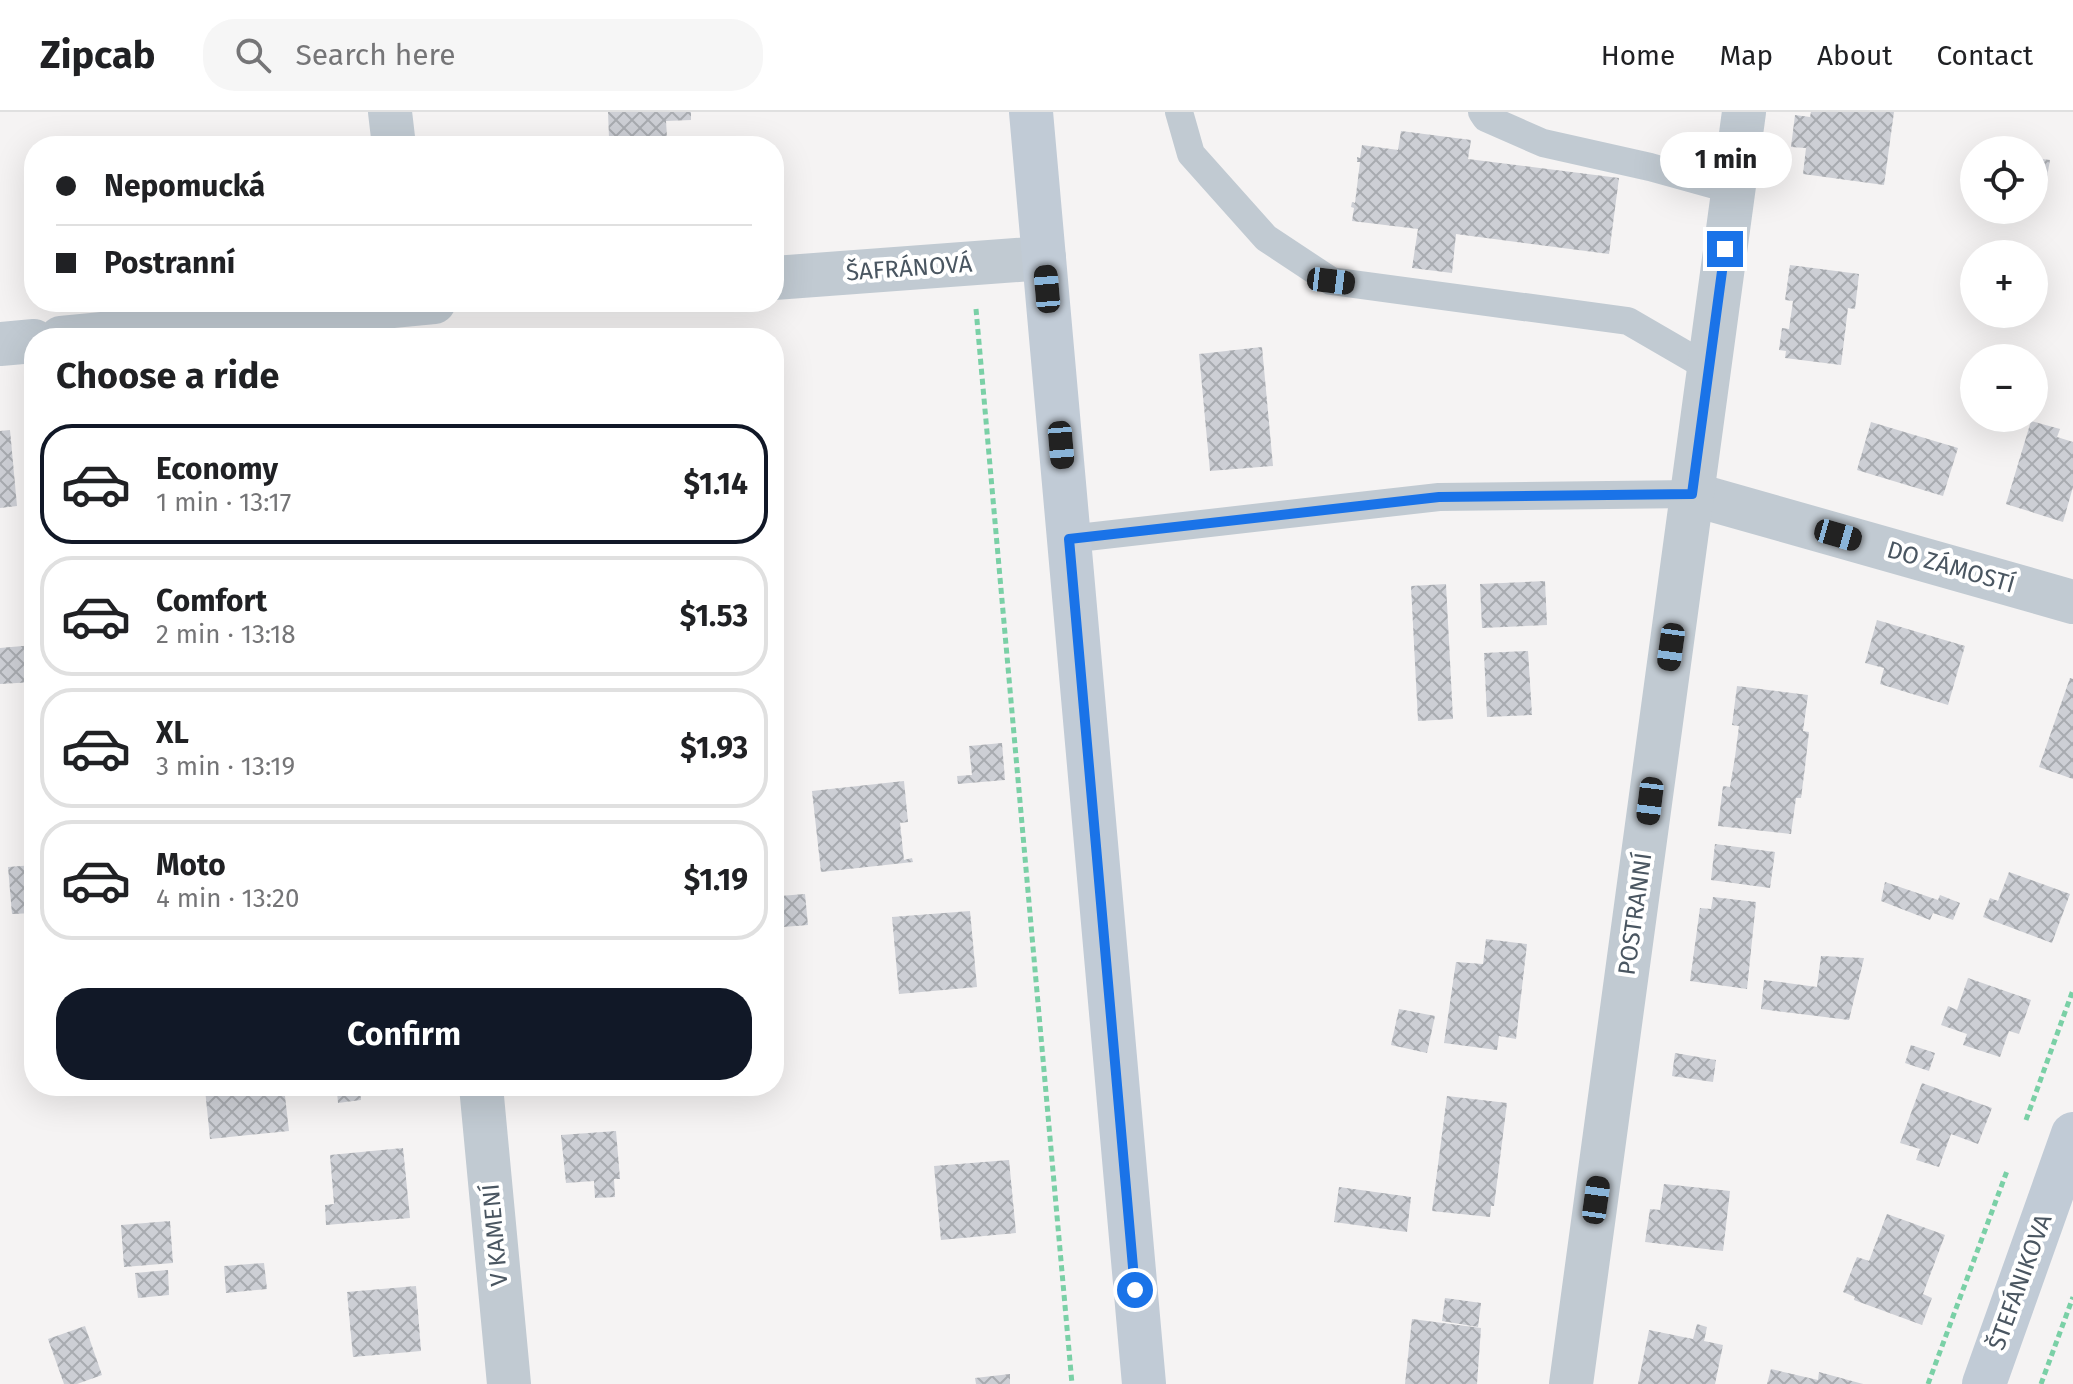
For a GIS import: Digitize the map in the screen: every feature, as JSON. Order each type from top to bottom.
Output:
[{"type":"street","points":[[390,112],[393,136]]},
{"type":"street","points":[[1031,112],[1144,1384]]},
{"type":"street","name":"POSTRANNÍ","points":[[1571,1384],[1744,112]]},
{"type":"street","name":"ŠAFRÁNOVÁ","points":[[784,277],[1044,258]]},
{"type":"street","points":[[192,328],[403,312]]},
{"type":"street","points":[[0,344],[24,342]]},
{"type":"street","name":"DO ZÁMOSTÍ","points":[[1692,494],[2073,602]]},
{"type":"street","name":"V KAMENÍ","points":[[482,1096],[509,1384]]},
{"type":"street","name":"ŠTEFÁNIKOVA","points":[[1984,1384],[2073,1134]]},
{"type":"lane","points":[[1179,112],[1191,154],[1257,228],[1266,238],[1331,281],[1628,321],[1709,368]]},
{"type":"lane","points":[[1482,112],[1486,118],[1543,143],[1733,190]]},
{"type":"lane","name":"DO ZÁMOSTÍ","points":[[1069,539],[1439,497],[1692,494]]},
{"type":"path","points":[[971,263],[1072,1384]]},
{"type":"path","points":[[2024,1124],[2073,990]]},
{"type":"path","points":[[1928,1384],[2008,1168]]},
{"type":"path","points":[[2041,1384],[2073,1297]]},
{"type":"building","points":[[608,112],[691,112],[691,120],[666,121],[667,136],[609,136]]},
{"type":"building","points":[[1811,112],[1894,112],[1884,185],[1803,174],[1806,148],[1791,147],[1795,115],[1810,117]]},
{"type":"building","points":[[1401,131],[1471,140],[1468,159],[1619,178],[1609,254],[1456,234],[1452,273],[1412,268],[1418,229],[1352,221],[1354,208],[1351,207],[1352,202],[1355,203],[1360,162],[1357,162],[1357,157],[1360,158],[1362,145],[1398,150]]},
{"type":"building","points":[[1790,265],[1859,274],[1855,309],[1848,308],[1841,365],[1785,358],[1786,351],[1779,350],[1782,328],[1789,329],[1793,301],[1785,300]]},
{"type":"building","points":[[1262,347],[1273,466],[1210,471],[1199,354]]},
{"type":"building","points":[[1871,422],[1958,448],[1943,496],[1857,470]]},
{"type":"building","points":[[2048,426],[2060,429],[2057,437],[2073,442],[2073,487],[2063,522],[2006,504],[2028,432],[2048,432]]},
{"type":"building","points":[[10,430],[17,506],[0,508],[0,431]]},
{"type":"building","points":[[1545,581],[1547,625],[1482,628],[1480,584]]},
{"type":"building","points":[[1446,584],[1453,719],[1418,721],[1411,586]]},
{"type":"building","points":[[1877,620],[1965,646],[1948,705],[1880,684],[1884,668],[1865,663]]},
{"type":"building","points":[[24,646],[24,683],[0,684],[0,648]]},
{"type":"building","points":[[1528,651],[1532,715],[1487,717],[1484,653]]},
{"type":"building","points":[[2070,678],[2073,679],[2073,779],[2039,767]]},
{"type":"building","points":[[1737,686],[1808,695],[1803,731],[1809,732],[1805,767],[1801,798],[1796,798],[1791,834],[1718,826],[1723,786],[1730,787],[1735,757],[1739,726],[1732,725]]},
{"type":"building","points":[[1002,743],[1005,780],[958,784],[957,776],[972,775],[969,746]]},
{"type":"building","points":[[904,781],[908,822],[900,823],[904,860],[912,858],[913,862],[821,872],[812,791]]},
{"type":"building","points":[[1715,844],[1775,852],[1770,888],[1711,880]]},
{"type":"building","points":[[24,866],[24,913],[12,914],[8,867]]},
{"type":"building","points":[[2009,872],[2070,894],[2052,943],[1983,917],[1990,898],[1998,901]]},
{"type":"building","points":[[1885,882],[1938,900],[1940,895],[1960,903],[1953,920],[1933,913],[1930,920],[1881,901]]},
{"type":"building","points":[[805,894],[808,925],[784,927],[784,896]]},
{"type":"building","points":[[1713,897],[1756,902],[1747,989],[1690,981],[1700,908],[1711,909]]},
{"type":"building","points":[[970,911],[977,987],[899,994],[892,917]]},
{"type":"building","points":[[1486,939],[1527,944],[1516,1039],[1499,1036],[1497,1050],[1444,1043],[1456,962],[1483,964]]},
{"type":"building","points":[[1821,956],[1864,958],[1849,1020],[1761,1009],[1764,980],[1817,987]]},
{"type":"building","points":[[1968,978],[2031,1000],[2019,1034],[2009,1031],[2000,1057],[1963,1045],[1967,1034],[1941,1025],[1948,1006],[1957,1010]]},
{"type":"building","points":[[1399,1009],[1435,1016],[1427,1053],[1391,1045]]},
{"type":"building","points":[[1911,1045],[1935,1053],[1929,1071],[1905,1063]]},
{"type":"building","points":[[1675,1053],[1716,1060],[1713,1082],[1672,1076]]},
{"type":"building","points":[[1922,1083],[1992,1108],[1978,1144],[1951,1134],[1939,1167],[1916,1160],[1920,1149],[1900,1143]]},
{"type":"building","points":[[206,1096],[285,1096],[289,1131],[210,1139]]},
{"type":"building","points":[[337,1096],[361,1096],[361,1100],[338,1103]]},
{"type":"building","points":[[1447,1096],[1507,1103],[1490,1217],[1432,1211]]},
{"type":"building","points":[[616,1131],[620,1179],[614,1179],[615,1197],[595,1198],[594,1181],[566,1183],[561,1135]]},
{"type":"building","points":[[403,1148],[410,1218],[326,1225],[325,1205],[334,1204],[330,1155]]},
{"type":"building","points":[[1009,1160],[1016,1233],[941,1240],[934,1166]]},
{"type":"building","points":[[1664,1184],[1730,1191],[1723,1251],[1645,1242],[1650,1209],[1660,1210]]},
{"type":"building","points":[[1339,1187],[1411,1197],[1407,1232],[1334,1222]]},
{"type":"building","points":[[1887,1214],[1945,1235],[1923,1294],[1932,1298],[1922,1325],[1854,1300],[1855,1297],[1843,1292],[1857,1257],[1869,1261]]},
{"type":"building","points":[[170,1221],[173,1263],[124,1267],[121,1225]]},
{"type":"building","points":[[264,1263],[267,1289],[226,1293],[224,1266]]},
{"type":"building","points":[[168,1270],[169,1295],[138,1298],[135,1273]]},
{"type":"building","points":[[416,1286],[421,1351],[353,1357],[347,1292]]},
{"type":"building","points":[[1445,1298],[1481,1303],[1478,1327],[1442,1321]]},
{"type":"building","points":[[1412,1319],[1481,1328],[1477,1384],[1405,1384]]},
{"type":"building","points":[[1697,1324],[1707,1327],[1704,1341],[1723,1345],[1715,1384],[1638,1384],[1649,1330],[1693,1339]]},
{"type":"building","points":[[85,1326],[102,1375],[77,1384],[64,1384],[48,1339]]},
{"type":"building","points":[[1771,1369],[1818,1380],[1819,1372],[1863,1384],[1767,1384]]},
{"type":"building","points":[[1010,1374],[1010,1384],[976,1384],[975,1378]]},
{"type":"route","points":[[1135,1290],[1069,539],[1439,497],[1692,494],[1725,249]]}]
